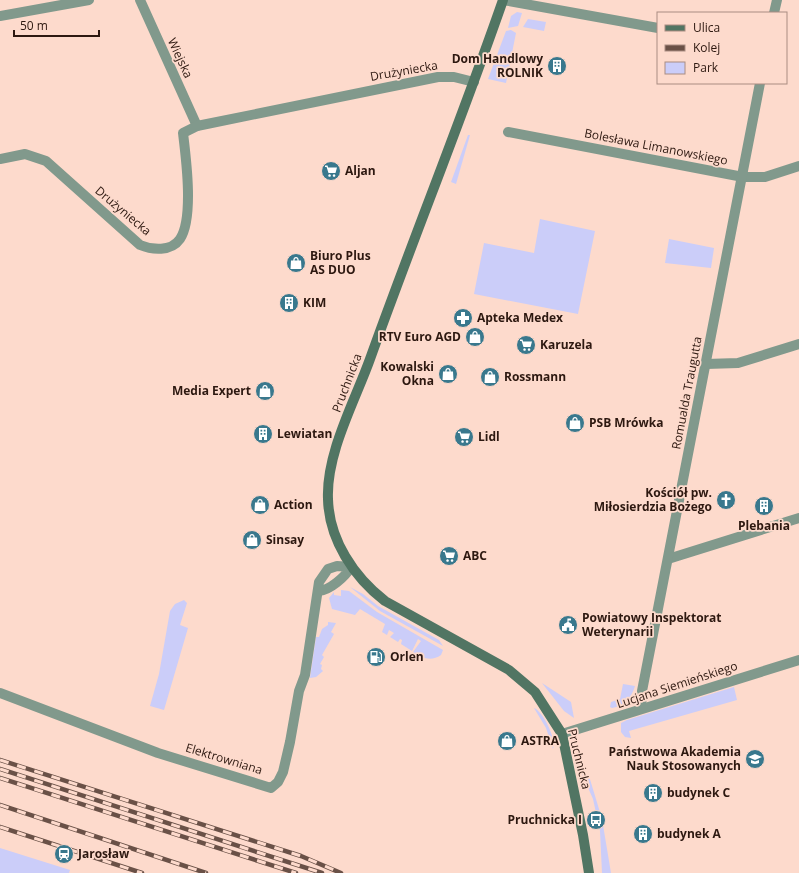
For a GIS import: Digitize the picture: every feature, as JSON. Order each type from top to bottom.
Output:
[{"type":"main road","name":"Pruchnicka","points":[[503,0],[474,82],[335,453],[328,499],[333,530],[350,567],[371,590],[385,601],[509,670],[535,692],[562,734],[580,820],[589,873]]},
{"type":"street","points":[[0,16],[89,0]]},
{"type":"street","name":"Wiejska","points":[[140,0],[197,126]]},
{"type":"street","points":[[503,0],[657,28]]},
{"type":"street","points":[[774,12],[776,0]]},
{"type":"street","name":"Drużyniecka","points":[[0,160],[25,154],[46,161],[140,246],[153,250],[174,244],[180,238],[188,210],[187,164],[183,133],[197,126],[438,77],[454,77],[474,82]]},
{"type":"street","name":"Romualda Traugutta","points":[[641,708],[642,691],[743,177],[760,84]]},
{"type":"street","name":"Bolesława Limanowskiego","points":[[508,132],[743,177],[764,177],[799,166]]},
{"type":"street","points":[[706,364],[738,363],[799,344]]},
{"type":"street","points":[[668,559],[799,518]]},
{"type":"street","name":"Elektrowniana","points":[[0,693],[158,753],[272,788],[278,782],[285,764],[299,691],[305,675],[319,592],[319,582],[328,569],[337,566],[350,567]]},
{"type":"street","points":[[319,592],[324,591],[344,577],[350,567]]},
{"type":"street","name":"Lucjana Siemieńskiego","points":[[562,734],[610,720],[641,708],[799,660]]},
{"type":"green space","points":[[517,12],[522,13],[518,26],[508,28],[511,16]]},
{"type":"green space","points":[[528,19],[546,22],[544,31],[523,27]]},
{"type":"green space","points":[[511,30],[516,33],[506,83],[488,79],[506,31]]},
{"type":"green space","points":[[468,135],[470,135],[456,184],[451,182]]},
{"type":"green space","points":[[540,219],[595,231],[578,314],[474,294],[484,243],[534,253]]},
{"type":"green space","points":[[669,239],[714,248],[711,268],[665,263]]},
{"type":"green space","points":[[350,587],[363,594],[378,606],[439,640],[443,646],[380,611]]},
{"type":"green space","points":[[341,590],[349,591],[377,612],[443,650],[441,655],[430,659],[416,654],[413,652],[421,641],[418,639],[412,651],[401,644],[402,640],[400,639],[398,642],[390,637],[394,633],[389,630],[387,635],[382,632],[385,624],[360,609],[355,615],[332,609],[329,598],[334,592],[334,595],[341,596]]},
{"type":"green space","points":[[184,600],[187,603],[180,625],[188,628],[164,710],[150,706],[159,674],[170,611],[175,604]]},
{"type":"green space","points":[[328,622],[336,623],[331,632],[334,634],[322,655],[324,657],[320,664],[322,665],[321,669],[323,671],[316,677],[310,678],[316,637],[319,637],[322,629],[328,625]]},
{"type":"green space","points":[[542,683],[571,702],[574,718],[564,711]]},
{"type":"green space","points":[[623,684],[635,686],[632,694],[624,703],[616,707],[610,707],[611,702],[620,699]]},
{"type":"green space","points":[[734,687],[737,700],[629,731],[631,738],[625,737],[621,732],[621,723],[627,720]]},
{"type":"green space","points":[[534,708],[538,710],[548,726],[553,739],[553,749],[546,728]]},
{"type":"green space","points":[[582,774],[589,776],[602,819],[611,873],[602,873],[600,831],[593,799]]},
{"type":"green space","points":[[0,848],[70,870],[69,873],[0,873]]},
{"type":"railway","points":[[0,760],[301,856],[341,873]]},
{"type":"railway","points":[[0,769],[322,873]]},
{"type":"railway","points":[[0,778],[296,873]]},
{"type":"railway","points":[[0,805],[206,873]]},
{"type":"railway","points":[[0,827],[142,873]]},
{"type":"place","name":"Dom Handlowy ROLNIK","points":[[557,66]]},
{"type":"place","name":"Aljan","points":[[331,171]]},
{"type":"place","name":"Biuro Plus AS DUO","points":[[296,263]]},
{"type":"place","name":"KIM","points":[[289,303]]},
{"type":"place","name":"Apteka Medex","points":[[463,318]]},
{"type":"place","name":"RTV Euro AGD","points":[[475,337]]},
{"type":"place","name":"Karuzela","points":[[526,345]]},
{"type":"place","name":"Kowalski Okna","points":[[448,374]]},
{"type":"place","name":"Rossmann","points":[[490,377]]},
{"type":"place","name":"Media Expert","points":[[265,391]]},
{"type":"place","name":"PSB Mrówka","points":[[575,423]]},
{"type":"place","name":"Lewiatan","points":[[263,434]]},
{"type":"place","name":"Lidl","points":[[464,437]]},
{"type":"place","name":"Kościół pw. Miłosierdzia Bożego","points":[[726,500]]},
{"type":"place","name":"Action","points":[[260,505]]},
{"type":"place","name":"Plebania","points":[[764,506]]},
{"type":"place","name":"Sinsay","points":[[252,540]]},
{"type":"place","name":"ABC","points":[[449,556]]},
{"type":"place","name":"Powiatowy Inspektorat Weterynarii","points":[[568,625]]},
{"type":"place","name":"Orlen","points":[[376,657]]},
{"type":"place","name":"ASTRA","points":[[507,741]]},
{"type":"place","name":"Państwowa Akademia Nauk Stosowanych","points":[[755,759]]},
{"type":"place","name":"budynek C","points":[[653,793]]},
{"type":"place","name":"Pruchnicka I","points":[[596,820]]},
{"type":"place","name":"budynek A","points":[[643,834]]},
{"type":"place","name":"Jarosław","points":[[64,854]]}]
